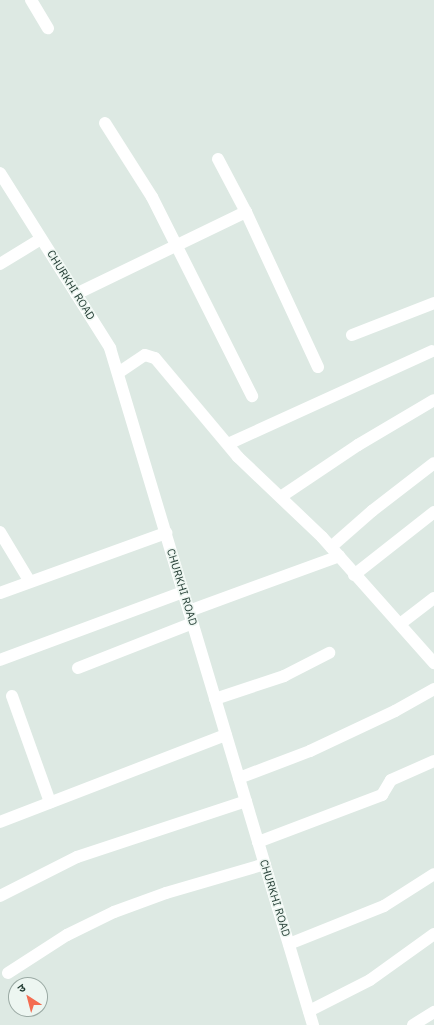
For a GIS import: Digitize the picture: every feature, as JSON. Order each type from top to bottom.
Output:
[{"type":"street","points":[[31,0],[48,28]]},
{"type":"street","points":[[105,123],[149,190],[252,396]]},
{"type":"street","points":[[218,159],[246,212],[318,367]]},
{"type":"street","name":"CHURKHI ROAD","points":[[0,174],[110,348],[313,1025]]},
{"type":"street","points":[[76,294],[246,212]]},
{"type":"street","points":[[0,264],[41,239]]},
{"type":"street","points":[[352,335],[434,303]]},
{"type":"street","points":[[228,444],[432,351]]},
{"type":"street","points":[[118,373],[145,355],[155,358],[253,472],[282,496],[335,552],[434,663]]},
{"type":"street","points":[[282,496],[376,434],[434,400]]},
{"type":"street","points":[[189,611],[335,552],[372,511],[434,463]]},
{"type":"street","points":[[354,575],[434,512]]},
{"type":"street","points":[[0,532],[30,582]]},
{"type":"street","points":[[0,593],[166,533]]},
{"type":"street","points":[[0,660],[183,592]]},
{"type":"street","points":[[400,624],[434,598]]},
{"type":"street","points":[[78,668],[193,623]]},
{"type":"street","points":[[215,699],[284,676],[329,653]]},
{"type":"street","points":[[239,778],[310,751],[395,711],[434,689]]},
{"type":"street","points":[[12,696],[50,802]]},
{"type":"street","points":[[0,822],[226,735]]},
{"type":"street","points":[[258,842],[382,795],[392,780],[434,761]]},
{"type":"street","points":[[0,896],[77,857],[246,801]]},
{"type":"street","points":[[8,973],[67,935],[114,912],[166,893],[265,864]]},
{"type":"street","points":[[289,944],[384,906],[434,874]]},
{"type":"street","points":[[309,1012],[370,980],[434,934]]},
{"type":"street","points":[[413,1025],[434,1012]]}]
